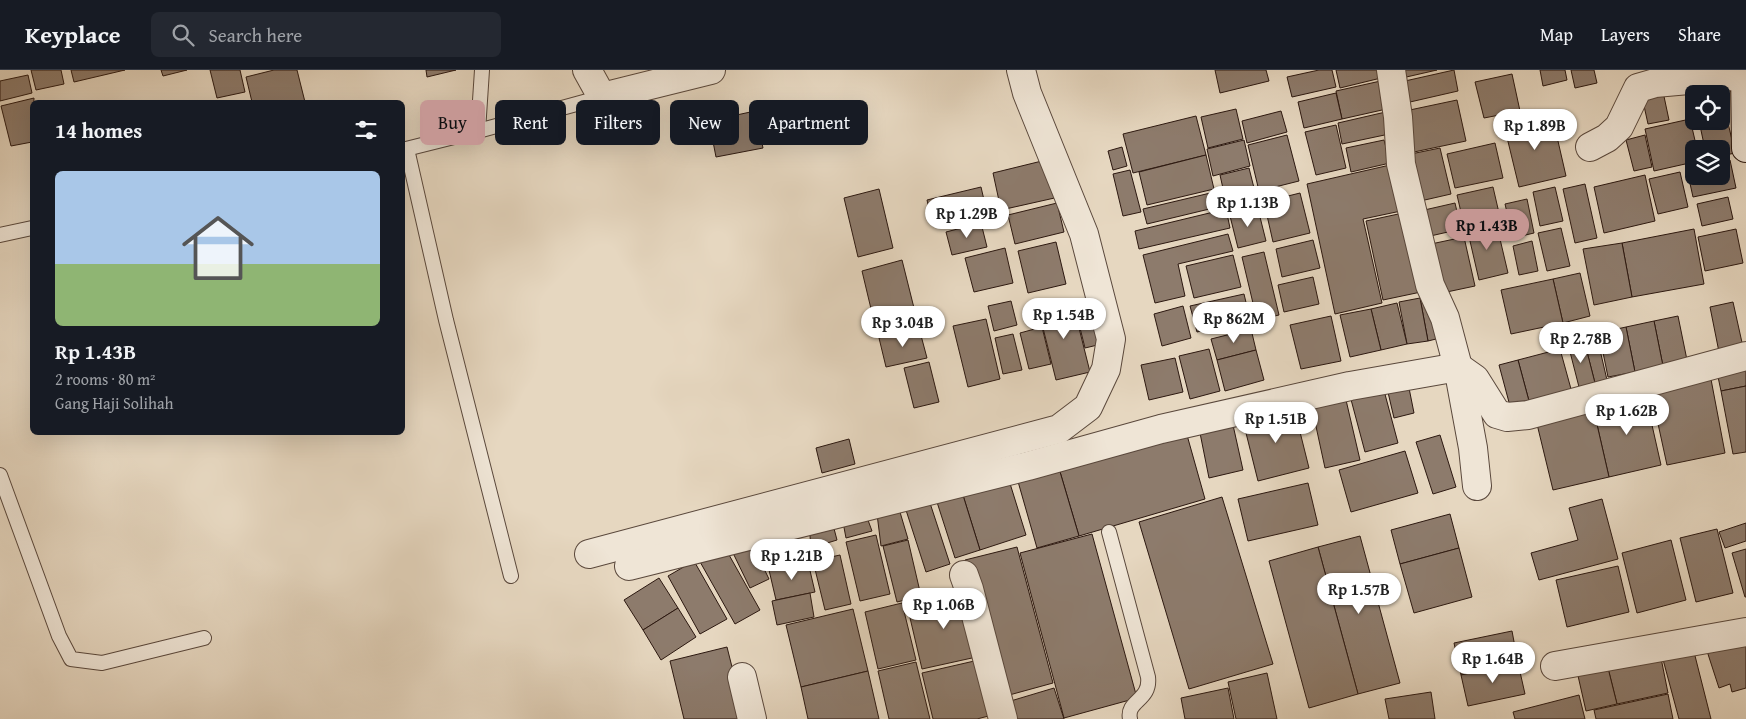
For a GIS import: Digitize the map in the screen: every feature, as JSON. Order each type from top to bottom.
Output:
[{"type":"street","points":[[587,70],[602,97],[710,70]]},
{"type":"street","points":[[589,554],[1059,429],[1088,407],[1106,369],[1111,340],[1084,234],[1027,93],[1020,70]]},
{"type":"street","points":[[1391,70],[1398,117],[1401,164],[1430,285],[1445,318],[1458,366],[1473,448],[1477,486]]},
{"type":"street","points":[[1590,147],[1608,138],[1619,127],[1638,88],[1655,83],[1745,73],[1746,148]]},
{"type":"street","points":[[628,566],[1028,466],[1161,429],[1350,386],[1458,366],[1475,379],[1497,414],[1507,417],[1528,416],[1746,356]]},
{"type":"street","points":[[964,575],[1003,719]]},
{"type":"street","points":[[1555,666],[1746,632]]},
{"type":"street","points":[[742,677],[752,719]]},
{"type":"lane","points":[[480,100],[482,70]]},
{"type":"lane","points":[[485,129],[602,97]]},
{"type":"lane","points":[[421,145],[405,149],[511,576]]},
{"type":"lane","points":[[0,235],[30,228]]},
{"type":"lane","points":[[0,475],[59,636],[71,659],[102,663],[204,638]]},
{"type":"lane","points":[[1108,532],[1149,685],[1147,692],[1134,703],[1130,719]]},
{"type":"building","points":[[31,70],[61,70],[64,84],[36,90]]},
{"type":"building","points":[[71,70],[125,70],[74,82]]},
{"type":"building","points":[[161,70],[187,70],[163,76]]},
{"type":"building","points":[[210,70],[240,70],[245,92],[217,98]]},
{"type":"building","points":[[274,70],[297,70],[304,100],[252,100],[246,77]]},
{"type":"building","points":[[426,70],[456,70],[427,77]]},
{"type":"building","points":[[1215,70],[1266,70],[1269,81],[1220,93]]},
{"type":"building","points":[[1319,70],[1332,70],[1336,87],[1292,97],[1287,77]]},
{"type":"building","points":[[1336,70],[1379,70],[1381,78],[1340,88]]},
{"type":"building","points":[[1400,70],[1437,70],[1402,78]]},
{"type":"building","points":[[1454,70],[1458,91],[1410,102],[1405,81]]},
{"type":"building","points":[[1540,70],[1565,70],[1567,80],[1543,86]]},
{"type":"building","points":[[1571,70],[1594,70],[1597,83],[1575,88]]},
{"type":"building","points":[[1512,74],[1520,111],[1484,118],[1475,82]]},
{"type":"building","points":[[28,75],[32,93],[0,101],[0,81]]},
{"type":"building","points":[[1385,80],[1391,108],[1342,119],[1336,91]]},
{"type":"building","points":[[1662,87],[1669,120],[1648,124],[1641,92]]},
{"type":"building","points":[[1336,93],[1342,119],[1304,128],[1298,102]]},
{"type":"building","points":[[34,98],[34,100],[30,100],[30,142],[11,146],[1,106]]},
{"type":"building","points":[[1457,100],[1466,141],[1414,152],[1405,111]]},
{"type":"building","points":[[1236,109],[1243,139],[1208,148],[1201,117]]},
{"type":"building","points":[[1281,111],[1287,132],[1247,143],[1242,121]]},
{"type":"building","points":[[1390,111],[1394,133],[1342,144],[1338,123]]},
{"type":"building","points":[[749,112],[749,145],[762,145],[763,148],[716,157],[714,145],[739,145],[739,114]]},
{"type":"building","points":[[1552,115],[1566,176],[1519,187],[1504,125]]},
{"type":"building","points":[[1196,116],[1206,155],[1133,173],[1123,134]]},
{"type":"building","points":[[1685,120],[1685,130],[1693,130],[1695,140],[1685,140],[1685,164],[1654,171],[1645,129]]},
{"type":"building","points":[[1336,125],[1346,168],[1316,175],[1305,132]]},
{"type":"building","points":[[1701,130],[1730,130],[1735,153],[1730,154],[1730,140],[1703,140]]},
{"type":"building","points":[[1287,135],[1299,181],[1259,191],[1248,145]]},
{"type":"building","points":[[1645,135],[1652,167],[1634,171],[1626,140]]},
{"type":"building","points":[[1244,140],[1250,166],[1213,176],[1207,149]]},
{"type":"building","points":[[1384,140],[1390,163],[1351,172],[1346,148]]},
{"type":"building","points":[[1495,143],[1503,178],[1455,188],[1447,154]]},
{"type":"building","points":[[1122,147],[1127,166],[1113,170],[1108,151]]},
{"type":"building","points":[[1440,148],[1451,194],[1416,202],[1406,155]]},
{"type":"building","points":[[1206,155],[1214,189],[1147,205],[1139,172]]},
{"type":"building","points":[[1050,159],[1059,197],[1001,210],[993,173]]},
{"type":"building","points":[[1730,160],[1736,188],[1693,197],[1690,185],[1730,185]]},
{"type":"building","points":[[1390,165],[1401,211],[1363,219],[1382,303],[1335,314],[1307,184]]},
{"type":"building","points":[[1249,168],[1258,204],[1228,211],[1220,175]]},
{"type":"building","points":[[1130,170],[1141,212],[1123,216],[1113,174]]},
{"type":"building","points":[[1680,172],[1688,207],[1658,214],[1649,179]]},
{"type":"building","points":[[1645,175],[1655,221],[1604,233],[1594,187]]},
{"type":"building","points":[[1585,184],[1597,238],[1575,243],[1563,189]]},
{"type":"building","points":[[981,187],[987,213],[933,226],[927,200]]},
{"type":"building","points":[[1493,187],[1499,213],[1463,221],[1457,195]]},
{"type":"building","points":[[1555,187],[1563,221],[1540,226],[1533,192]]},
{"type":"building","points":[[879,189],[893,248],[858,257],[844,198]]},
{"type":"building","points":[[1223,190],[1226,205],[1147,224],[1143,209]]},
{"type":"building","points":[[1300,193],[1310,233],[1273,242],[1264,202]]},
{"type":"building","points":[[1728,197],[1733,219],[1702,226],[1697,204]]},
{"type":"building","points":[[1527,199],[1534,233],[1513,238],[1505,204]]},
{"type":"building","points":[[1057,203],[1064,232],[1015,244],[1008,215]]},
{"type":"building","points":[[1455,203],[1461,229],[1426,237],[1420,211]]},
{"type":"building","points":[[1226,209],[1230,228],[1139,249],[1135,231]]},
{"type":"building","points":[[1258,209],[1266,241],[1238,248],[1230,216]]},
{"type":"building","points":[[1403,213],[1421,292],[1383,300],[1366,221]]},
{"type":"building","points":[[1496,222],[1508,273],[1479,280],[1467,228]]},
{"type":"building","points":[[981,223],[987,247],[952,255],[946,232]]},
{"type":"building","points":[[1561,228],[1570,266],[1547,271],[1538,233]]},
{"type":"building","points":[[1694,229],[1704,284],[1632,297],[1622,243]]},
{"type":"building","points":[[1736,229],[1743,263],[1705,271],[1698,237]]},
{"type":"building","points":[[1228,234],[1233,251],[1178,264],[1185,296],[1155,303],[1143,255]]},
{"type":"building","points":[[1464,237],[1475,286],[1442,293],[1431,244]]},
{"type":"building","points":[[1313,240],[1320,268],[1282,277],[1276,249]]},
{"type":"building","points":[[1532,241],[1538,271],[1519,275],[1513,246]]},
{"type":"building","points":[[1056,242],[1066,284],[1028,293],[1018,251]]},
{"type":"building","points":[[1622,243],[1632,297],[1594,305],[1583,249]]},
{"type":"building","points":[[1005,248],[1013,283],[974,292],[965,258]]},
{"type":"building","points":[[1264,252],[1279,315],[1257,320],[1242,257]]},
{"type":"building","points":[[1233,255],[1241,287],[1194,298],[1186,266]]},
{"type":"building","points":[[902,260],[918,324],[877,334],[862,271]]},
{"type":"building","points":[[1580,273],[1590,316],[1563,323],[1553,279]]},
{"type":"building","points":[[1313,277],[1319,304],[1284,312],[1278,285]]},
{"type":"building","points":[[1553,279],[1563,323],[1511,334],[1501,290]]},
{"type":"building","points":[[1244,294],[1250,319],[1197,332],[1190,306]]},
{"type":"building","points":[[1432,296],[1440,338],[1428,341],[1420,298]]},
{"type":"building","points":[[1420,298],[1428,341],[1407,344],[1399,302]]},
{"type":"building","points":[[1072,300],[1090,372],[1056,380],[1038,308]]},
{"type":"building","points":[[1011,301],[1017,325],[994,331],[988,306]]},
{"type":"building","points":[[1733,302],[1743,347],[1719,352],[1710,307]]},
{"type":"building","points":[[1397,303],[1407,344],[1381,350],[1371,309]]},
{"type":"building","points":[[1183,306],[1191,338],[1162,346],[1154,314]]},
{"type":"building","points":[[1371,309],[1381,350],[1350,357],[1340,315]]},
{"type":"building","points":[[1098,312],[1106,343],[1085,348],[1077,316]]},
{"type":"building","points":[[1331,316],[1341,361],[1301,369],[1290,325]]},
{"type":"building","points":[[1678,316],[1687,360],[1663,366],[1654,321]]},
{"type":"building","points":[[986,319],[1000,379],[968,387],[953,326]]},
{"type":"building","points":[[1654,321],[1663,366],[1635,372],[1626,327]]},
{"type":"building","points":[[1042,327],[1051,364],[1029,369],[1020,333]]},
{"type":"building","points":[[1626,327],[1635,372],[1608,377],[1599,333]]},
{"type":"building","points":[[919,328],[927,358],[886,367],[879,338]]},
{"type":"building","points":[[1251,329],[1256,350],[1217,360],[1211,339]]},
{"type":"building","points":[[1013,334],[1022,370],[1003,374],[995,338]]},
{"type":"building","points":[[1597,337],[1607,380],[1595,383],[1584,340]]},
{"type":"building","points":[[1584,340],[1595,383],[1579,387],[1568,344]]},
{"type":"building","points":[[1209,349],[1220,391],[1190,399],[1179,356]]},
{"type":"building","points":[[1560,349],[1571,389],[1529,401],[1518,360]]},
{"type":"building","points":[[1256,350],[1264,380],[1225,391],[1217,360]]},
{"type":"building","points":[[1175,358],[1183,392],[1149,400],[1141,365]]},
{"type":"building","points":[[1518,360],[1529,401],[1510,406],[1499,365]]},
{"type":"building","points":[[929,362],[939,402],[914,408],[904,368]]},
{"type":"building","points":[[1746,366],[1746,386],[1721,391],[1717,372]]},
{"type":"building","points":[[1710,374],[1725,453],[1667,465],[1650,387]]},
{"type":"building","points":[[1382,383],[1398,443],[1365,452],[1349,392]]},
{"type":"building","points":[[1408,383],[1414,413],[1394,418],[1387,388]]},
{"type":"building","points":[[1746,386],[1746,452],[1733,454],[1721,391]]},
{"type":"building","points":[[1645,394],[1661,465],[1609,477],[1593,407]]},
{"type":"building","points":[[1346,400],[1360,460],[1325,468],[1312,408]]},
{"type":"building","points":[[1593,407],[1609,477],[1553,490],[1536,420]]},
{"type":"building","points":[[1294,408],[1309,468],[1258,481],[1243,421]]},
{"type":"building","points":[[1231,416],[1243,470],[1209,478],[1198,423]]},
{"type":"building","points":[[1185,428],[1205,499],[1079,536],[1058,465]]},
{"type":"building","points":[[1440,435],[1456,487],[1433,494],[1416,442]]},
{"type":"building","points":[[849,439],[855,464],[822,473],[816,448]]},
{"type":"building","points":[[1405,451],[1418,493],[1351,512],[1339,470]]},
{"type":"building","points":[[1058,465],[1079,536],[1037,548],[1017,478]]},
{"type":"building","points":[[1008,477],[1026,535],[980,550],[962,492]]},
{"type":"building","points":[[1308,483],[1318,525],[1248,541],[1238,499]]},
{"type":"building","points":[[962,492],[980,550],[955,558],[936,499]]},
{"type":"building","points":[[1222,497],[1273,664],[1189,689],[1139,522]]},
{"type":"building","points":[[1602,499],[1618,559],[1539,580],[1531,553],[1578,540],[1569,508]]},
{"type":"building","points":[[929,500],[950,564],[926,572],[905,507]]},
{"type":"building","points":[[897,502],[908,539],[881,546],[876,506]]},
{"type":"building","points":[[865,512],[872,531],[846,538],[842,517]]},
{"type":"building","points":[[1450,514],[1459,548],[1400,564],[1391,530]]},
{"type":"building","points":[[832,521],[837,540],[811,548],[809,524]]},
{"type":"building","points":[[1746,523],[1746,541],[1725,548],[1719,532]]},
{"type":"building","points":[[1717,529],[1733,593],[1696,602],[1680,538]]},
{"type":"building","points":[[788,533],[794,561],[769,566],[764,537]]},
{"type":"building","points":[[1092,534],[1137,698],[1064,718],[1020,553]]},
{"type":"building","points":[[876,535],[890,594],[860,601],[846,542]]},
{"type":"building","points":[[1360,536],[1400,683],[1358,694],[1318,547]]},
{"type":"building","points":[[908,540],[921,596],[897,602],[883,546]]},
{"type":"building","points":[[1671,540],[1686,600],[1637,613],[1622,553]]},
{"type":"building","points":[[752,544],[769,579],[750,588],[733,553]]},
{"type":"building","points":[[724,546],[760,610],[735,624],[699,560]]},
{"type":"building","points":[[1017,547],[1053,683],[1002,697],[965,560]]},
{"type":"building","points":[[1318,547],[1358,694],[1309,708],[1269,561]]},
{"type":"building","points":[[1459,548],[1472,597],[1414,613],[1400,564]]},
{"type":"building","points":[[1746,549],[1746,597],[1745,597],[1732,553]]},
{"type":"building","points":[[840,555],[851,604],[825,610],[813,561]]},
{"type":"building","points":[[694,561],[727,619],[700,634],[668,576]]},
{"type":"building","points":[[808,562],[815,592],[776,600],[769,570]]},
{"type":"building","points":[[1618,566],[1629,612],[1567,627],[1556,580]]},
{"type":"building","points":[[659,578],[678,608],[643,630],[624,600]]},
{"type":"building","points":[[966,591],[981,656],[922,669],[907,605]]},
{"type":"building","points":[[810,593],[814,617],[777,625],[772,601]]},
{"type":"building","points":[[902,603],[916,660],[878,669],[865,612]]},
{"type":"building","points":[[678,608],[696,637],[661,660],[643,630]]},
{"type":"building","points":[[853,609],[868,671],[801,687],[786,625]]},
{"type":"building","points":[[1512,631],[1518,663],[1461,675],[1454,643]]},
{"type":"building","points":[[1746,636],[1746,688],[1732,692],[1730,684],[1719,688],[1706,648]]},
{"type":"building","points":[[1692,644],[1711,719],[1679,719],[1661,652]]},
{"type":"building","points":[[727,647],[745,719],[684,719],[670,661]]},
{"type":"building","points":[[1659,648],[1668,693],[1617,704],[1606,660]]},
{"type":"building","points":[[983,659],[996,714],[977,719],[933,719],[922,673]]},
{"type":"building","points":[[1606,660],[1617,704],[1586,711],[1576,667]]},
{"type":"building","points":[[916,662],[930,719],[889,719],[878,671]]},
{"type":"building","points":[[1518,663],[1525,694],[1468,706],[1461,675]]},
{"type":"building","points":[[868,671],[879,719],[808,719],[801,687]]},
{"type":"building","points":[[1267,673],[1277,719],[1236,719],[1228,682]]},
{"type":"building","points":[[1054,688],[1064,719],[1009,719],[1004,703]]},
{"type":"building","points":[[1228,688],[1234,719],[1185,719],[1181,698]]},
{"type":"building","points":[[1431,692],[1435,719],[1389,719],[1385,699]]},
{"type":"building","points":[[1668,694],[1673,719],[1596,719],[1594,710]]},
{"type":"building","points":[[1579,695],[1585,719],[1515,719],[1513,712]]}]
